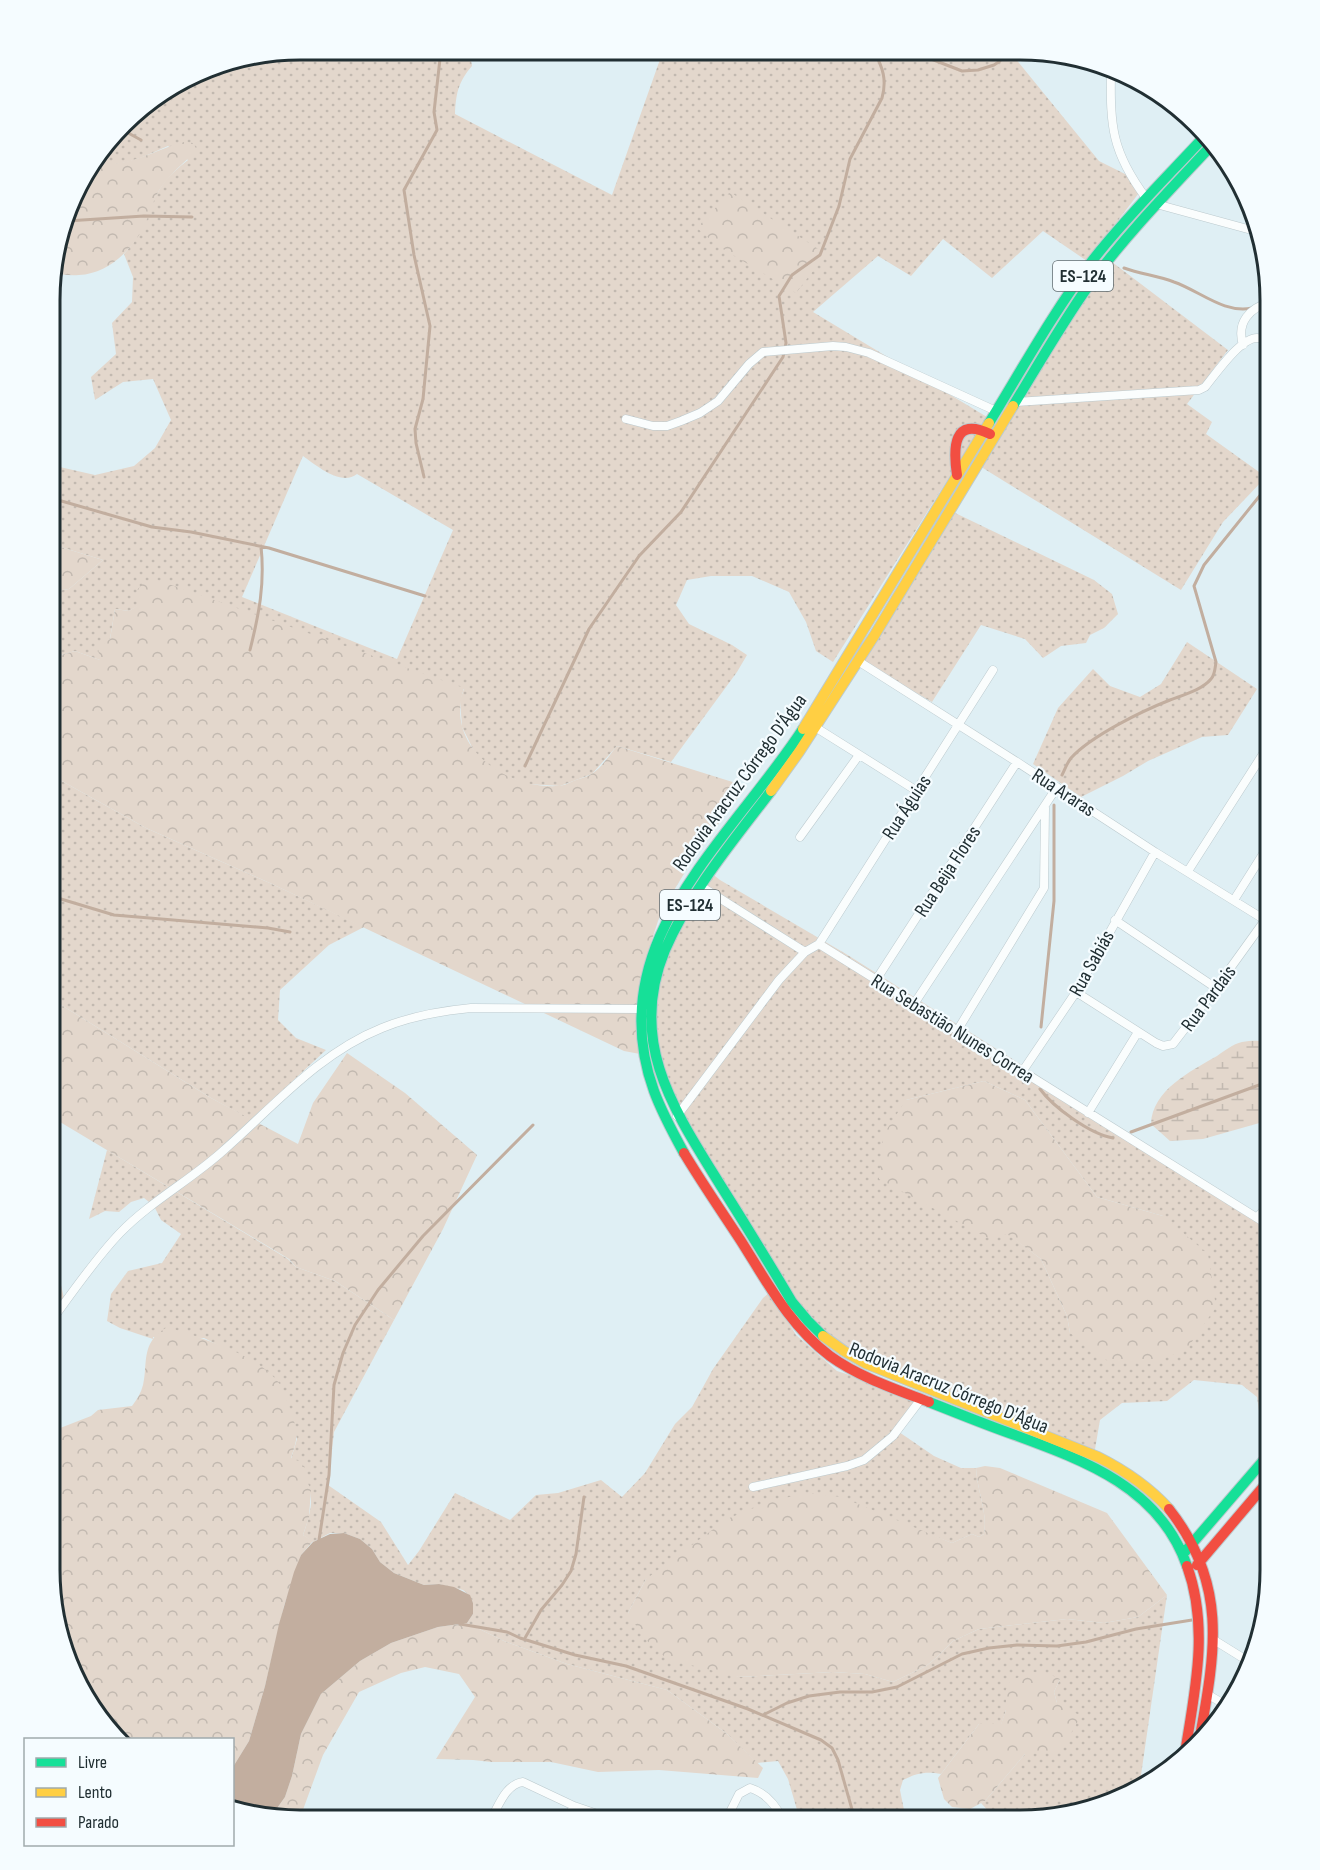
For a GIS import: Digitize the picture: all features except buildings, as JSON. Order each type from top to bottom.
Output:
[{"type":"main road","name":"Rodovia Aracruz Córrego D'Água","points":[[1200,142],[1151,201],[1088,287],[858,661],[786,771],[680,921],[666,947],[656,974],[652,1003],[652,1028],[656,1061],[662,1082],[677,1116],[792,1302],[813,1327],[846,1354],[865,1363],[1108,1462],[1132,1477],[1163,1503],[1181,1524],[1202,1561]]},
{"type":"main road","name":"Rodovia Aracruz Córrego D'Água","points":[[1191,1570],[1168,1527],[1151,1507],[1133,1490],[1107,1472],[858,1373],[809,1338],[783,1306],[677,1140],[663,1112],[647,1069],[641,1008],[652,954],[667,918],[700,867],[793,745],[984,430],[1066,300],[1092,262],[1151,201],[1207,150]]},
{"type":"main road","points":[[957,475],[954,455],[963,429],[969,426],[984,430],[994,437]]},
{"type":"main road","points":[[1183,1554],[1260,1465]]},
{"type":"main road","points":[[1191,1570],[1202,1561],[1260,1491]]},
{"type":"main road","name":"ES-124","points":[[1202,1561],[1210,1597],[1214,1640],[1202,1726]]},
{"type":"main road","name":"ES-124","points":[[1187,1743],[1198,1670],[1201,1633],[1199,1608],[1191,1570]]},
{"type":"street","points":[[1112,78],[1111,120],[1114,136],[1126,168],[1151,201],[1249,230]]},
{"type":"street","points":[[1243,345],[1240,334],[1244,319],[1260,306]]},
{"type":"street","points":[[1016,402],[1199,390],[1247,341],[1260,339]]},
{"type":"street","points":[[626,419],[653,426],[667,426],[700,413],[718,401],[758,354],[766,351],[792,351],[833,346],[869,353],[996,411]]},
{"type":"street","name":"Rua Araras","points":[[858,661],[1260,917]]},
{"type":"street","name":"Rua Águias","points":[[819,944],[993,670]]},
{"type":"street","points":[[815,727],[917,791]]},
{"type":"street","points":[[800,837],[859,755]]},
{"type":"street","points":[[1188,872],[1260,759]]},
{"type":"street","name":"Rua Beija Flores","points":[[876,980],[1017,762]]},
{"type":"street","points":[[914,1004],[1056,787]]},
{"type":"street","points":[[957,1031],[1044,888],[1045,807]]},
{"type":"street","name":"Rua Sabiás","points":[[1022,1072],[1076,992],[1155,852]]},
{"type":"street","points":[[1234,900],[1260,859]]},
{"type":"street","points":[[702,887],[805,952]]},
{"type":"street","points":[[1115,920],[1216,988]]},
{"type":"street","name":"Rua Pardais","points":[[1076,992],[1163,1046],[1173,1044],[1260,931]]},
{"type":"street","points":[[677,1116],[779,980],[805,952],[819,944]]},
{"type":"street","name":"Rua Sebastião Nunes Correa","points":[[819,944],[1260,1220]]},
{"type":"street","points":[[60,1309],[101,1254],[164,1195],[182,1184],[217,1156],[310,1072],[342,1049],[380,1028],[410,1018],[471,1008],[641,1008]]},
{"type":"street","points":[[1088,1113],[1138,1032]]},
{"type":"street","points":[[1257,1218],[1260,1214]]},
{"type":"street","points":[[753,1487],[847,1466],[864,1460],[893,1436],[921,1399]]},
{"type":"street","points":[[1214,1640],[1243,1658]]},
{"type":"street","points":[[1207,1694],[1221,1702]]},
{"type":"street","points":[[496,1810],[509,1788],[517,1783],[529,1784],[586,1810]]},
{"type":"street","points":[[731,1810],[739,1794],[750,1788],[769,1799],[776,1810]]},
{"type":"street","points":[[572,1810],[574,1806]]},
{"type":"green space","points":[[300,60],[471,60],[472,66],[459,88],[455,114],[612,195],[660,60],[1017,60],[1099,161],[1131,177],[1142,189],[1087,261],[1043,231],[992,278],[943,239],[911,276],[878,256],[813,312],[987,417],[833,662],[816,651],[806,622],[789,592],[752,576],[711,576],[687,580],[676,605],[689,624],[747,655],[737,672],[671,762],[617,746],[592,774],[560,786],[526,784],[494,771],[476,755],[462,727],[460,700],[464,689],[138,606],[129,611],[115,609],[110,639],[100,660],[75,651],[60,655],[60,590],[69,589],[103,560],[60,547],[60,467],[95,475],[134,466],[155,448],[171,420],[153,379],[123,382],[95,400],[91,377],[116,354],[112,323],[132,302],[133,277],[124,254],[141,229],[161,187],[188,160],[168,146],[123,163],[104,164],[130,130],[167,100],[208,78],[238,68],[269,62]],"holes":[[[303,456],[322,469],[344,478],[357,474],[453,530],[397,659],[242,597]]]},
{"type":"green space","points":[[184,142],[193,143],[197,150],[162,186],[143,228],[132,245],[117,260],[99,270],[89,274],[62,274],[68,238],[78,208],[103,163],[116,164],[128,161]]},
{"type":"green space","points":[[730,192],[826,254],[796,293],[718,246],[697,228]]},
{"type":"green space","points":[[1108,259],[1228,350],[1187,404],[1212,422],[1206,434],[1260,473],[1260,483],[1223,522],[1181,590],[978,465]]},
{"type":"green space","points":[[949,510],[1094,580],[1112,594],[1118,614],[1104,628],[1090,635],[1086,643],[1061,646],[1043,658],[1025,639],[981,625],[932,702],[855,658]]},
{"type":"green space","points":[[60,547],[103,560],[69,589],[60,590]]},
{"type":"green space","points":[[157,580],[464,688],[460,709],[463,729],[471,746],[500,772],[518,780],[538,785],[565,785],[593,773],[617,746],[739,784],[744,789],[693,859],[658,921],[647,955],[640,1054],[624,1051],[272,884],[146,828],[60,780],[60,655],[75,651],[100,660],[98,648],[110,639],[115,609],[129,611],[137,606],[137,590],[145,581]]},
{"type":"green space","points":[[1187,642],[1257,689],[1228,735],[1202,737],[1148,761],[1081,797],[1033,764],[1058,708],[1093,669],[1110,686],[1140,697],[1161,684]]},
{"type":"green space","points":[[60,780],[146,828],[364,927],[329,945],[280,990],[278,1020],[296,1038],[326,1050],[283,1090],[259,1124],[211,1098],[60,1004]]},
{"type":"green space","points":[[706,869],[720,880],[846,954],[1025,1067],[1162,1159],[1260,1220],[1260,1418],[1257,1397],[1242,1385],[1194,1380],[1167,1401],[1122,1403],[1100,1420],[1094,1455],[873,1365],[807,1318],[683,1122],[656,1048],[658,975]],"holes":[[[984,1081],[1025,1100],[1097,1197],[1163,1216],[1070,1333],[1067,1316],[1041,1259],[1007,1233],[906,1100]]]},
{"type":"green space","points":[[60,1004],[211,1098],[298,1144],[313,1103],[347,1053],[405,1093],[477,1155],[443,1229],[394,1320],[335,1281],[296,1267],[289,1259],[60,1122]]},
{"type":"green space","points":[[1249,1041],[1260,1041],[1260,1123],[1203,1139],[1170,1141],[1151,1124],[1153,1112],[1165,1091],[1185,1075],[1229,1048]]},
{"type":"green space","points":[[984,1081],[1025,1100],[1097,1197],[1163,1216],[1208,1254],[1216,1307],[1187,1349],[1150,1364],[1108,1361],[1070,1333],[1067,1316],[1041,1259],[1007,1234],[988,1238],[879,1179],[883,1135],[906,1100]]},
{"type":"green space","points":[[107,1150],[288,1259],[296,1267],[335,1281],[394,1320],[334,1432],[328,1485],[381,1522],[408,1565],[455,1493],[510,1520],[536,1495],[558,1493],[601,1480],[622,1497],[645,1473],[675,1424],[692,1407],[713,1369],[763,1298],[770,1292],[796,1335],[837,1371],[890,1388],[921,1401],[899,1432],[934,1456],[961,1468],[976,1468],[985,1518],[984,1534],[979,1537],[972,1534],[952,1543],[910,1527],[646,1579],[628,1613],[738,1677],[833,1672],[865,1674],[893,1682],[926,1666],[953,1641],[979,1629],[1067,1619],[1104,1623],[1138,1617],[1167,1595],[1141,1778],[1112,1792],[1082,1802],[1051,1808],[987,1810],[981,1803],[1025,1754],[1057,1703],[1054,1692],[1060,1679],[1006,1690],[1006,1710],[1001,1725],[979,1724],[941,1774],[922,1773],[903,1780],[900,1790],[904,1810],[797,1810],[788,1779],[778,1761],[757,1763],[726,1733],[667,1690],[567,1664],[504,1641],[467,1623],[473,1614],[473,1603],[463,1590],[439,1584],[424,1585],[394,1573],[380,1562],[372,1549],[360,1539],[344,1533],[330,1533],[313,1542],[303,1535],[310,1512],[310,1495],[304,1479],[291,1459],[297,1439],[279,1384],[264,1369],[204,1338],[153,1337],[153,1339],[107,1321],[111,1294],[128,1271],[162,1263],[181,1234],[161,1220],[154,1206],[144,1198],[131,1202],[119,1212],[105,1211],[89,1219]]},
{"type":"green space","points":[[60,1280],[65,1303],[60,1309]]},
{"type":"green space","points":[[167,1327],[228,1348],[257,1364],[279,1383],[287,1399],[296,1429],[291,1458],[301,1462],[307,1473],[306,1479],[311,1490],[309,1517],[303,1535],[313,1541],[301,1555],[284,1606],[249,1741],[234,1765],[234,1738],[128,1738],[100,1703],[78,1662],[68,1632],[62,1601],[60,1428],[91,1416],[98,1410],[132,1406],[142,1388],[146,1355],[156,1335]]},
{"type":"green space","points":[[985,1466],[1000,1468],[1107,1513],[1167,1595],[1138,1617],[1104,1623],[1067,1619],[979,1629],[953,1641],[926,1666],[893,1682],[865,1674],[833,1672],[738,1677],[667,1659],[644,1638],[628,1613],[646,1579],[727,1519],[771,1501],[807,1493],[841,1497],[952,1543],[972,1534],[979,1537],[984,1534],[985,1518],[976,1468]]},
{"type":"green space","points":[[467,1623],[504,1641],[567,1664],[667,1690],[726,1733],[763,1768],[758,1778],[659,1770],[598,1772],[551,1762],[436,1759],[475,1697],[459,1674],[425,1667],[401,1673],[359,1692],[323,1755],[303,1810],[277,1809],[285,1797],[292,1776],[301,1734],[321,1694],[360,1661],[391,1643],[438,1627]]},
{"type":"green space","points":[[1031,1672],[1047,1673],[1060,1679],[1054,1692],[1057,1703],[1081,1716],[1060,1752],[1025,1754],[985,1801],[970,1809],[952,1807],[944,1799],[938,1778],[979,1724],[1001,1724],[1006,1710],[1006,1690],[1010,1681]]},
{"type":"shaded area","points":[[344,1533],[360,1539],[372,1549],[380,1562],[394,1573],[424,1585],[439,1584],[454,1587],[470,1595],[473,1614],[467,1623],[438,1627],[391,1643],[360,1661],[321,1694],[301,1734],[292,1776],[285,1797],[277,1809],[234,1801],[234,1765],[249,1741],[294,1572],[301,1555],[313,1542],[330,1534]]},
{"type":"waterway","points":[[424,477],[415,429],[423,399],[430,326],[414,255],[404,190],[437,130],[434,112],[440,60]]},
{"type":"waterway","points":[[525,766],[589,629],[639,556],[681,512],[783,357],[786,343],[779,296],[792,275],[820,255],[839,206],[850,159],[882,98],[883,74],[878,60]]},
{"type":"waterway","points":[[934,60],[962,71],[978,70],[994,65],[1000,60]]},
{"type":"waterway","points":[[128,133],[141,140]]},
{"type":"waterway","points":[[74,221],[144,216],[192,217]]},
{"type":"waterway","points":[[1124,268],[1174,282],[1222,305],[1232,308],[1252,308]]},
{"type":"waterway","points":[[1062,775],[1071,758],[1091,741],[1146,711],[1198,689],[1212,677],[1216,662],[1194,586],[1204,565],[1260,495]]},
{"type":"waterway","points":[[60,501],[152,527],[191,532],[269,548],[425,596]]},
{"type":"waterway","points":[[250,650],[260,599],[261,546]]},
{"type":"waterway","points":[[1041,1027],[1054,901],[1054,805]]},
{"type":"waterway","points":[[60,899],[114,915],[268,928],[290,932]]},
{"type":"waterway","points":[[1131,1132],[1260,1085]]},
{"type":"waterway","points":[[1040,1089],[1073,1119],[1094,1131],[1113,1138]]},
{"type":"waterway","points":[[319,1540],[329,1475],[334,1385],[343,1353],[355,1325],[378,1290],[423,1236],[533,1125]]},
{"type":"waterway","points":[[525,1638],[541,1610],[571,1571],[576,1554],[584,1497]]},
{"type":"waterway","points":[[763,1715],[787,1703],[809,1696],[840,1692],[872,1692],[897,1687],[962,1654],[989,1648],[1017,1645],[1057,1646],[1192,1620]]},
{"type":"waterway","points":[[460,1624],[507,1632],[575,1655],[626,1666],[748,1709],[821,1740],[832,1748],[838,1760],[852,1810]]},
{"type":"traffic: fast","points":[[989,423],[1051,320],[1092,261],[1132,213],[1200,142]]},
{"type":"traffic: fast","points":[[1013,406],[1089,285],[1132,232],[1207,150]]},
{"type":"traffic: fast","points":[[684,1153],[654,1091],[642,1037],[644,987],[658,941],[681,896],[710,853],[803,729]]},
{"type":"traffic: fast","points":[[771,791],[727,848],[675,929],[665,950],[655,983],[651,1015],[654,1045],[661,1074],[687,1130],[792,1302],[823,1336]]},
{"type":"traffic: fast","points":[[929,1402],[1068,1455],[1117,1481],[1159,1516],[1175,1539],[1187,1566]]},
{"type":"traffic: fast","points":[[1183,1554],[1260,1465]]},
{"type":"traffic: slow","points":[[771,791],[874,636],[1013,406]]},
{"type":"traffic: slow","points":[[803,729],[989,423]]},
{"type":"traffic: slow","points":[[823,1336],[865,1363],[1098,1457],[1136,1480],[1169,1509]]},
{"type":"traffic: jam","points":[[957,475],[956,445],[962,432],[978,429],[990,434]]},
{"type":"traffic: jam","points":[[684,1153],[770,1287],[803,1331],[830,1356],[853,1370],[929,1402]]},
{"type":"traffic: jam","points":[[1197,1565],[1260,1491]]},
{"type":"traffic: jam","points":[[1169,1509],[1188,1537],[1201,1565],[1209,1593],[1212,1649],[1210,1679],[1202,1726]]},
{"type":"traffic: jam","points":[[1186,1743],[1198,1662],[1199,1638],[1198,1614],[1187,1566]]}]
